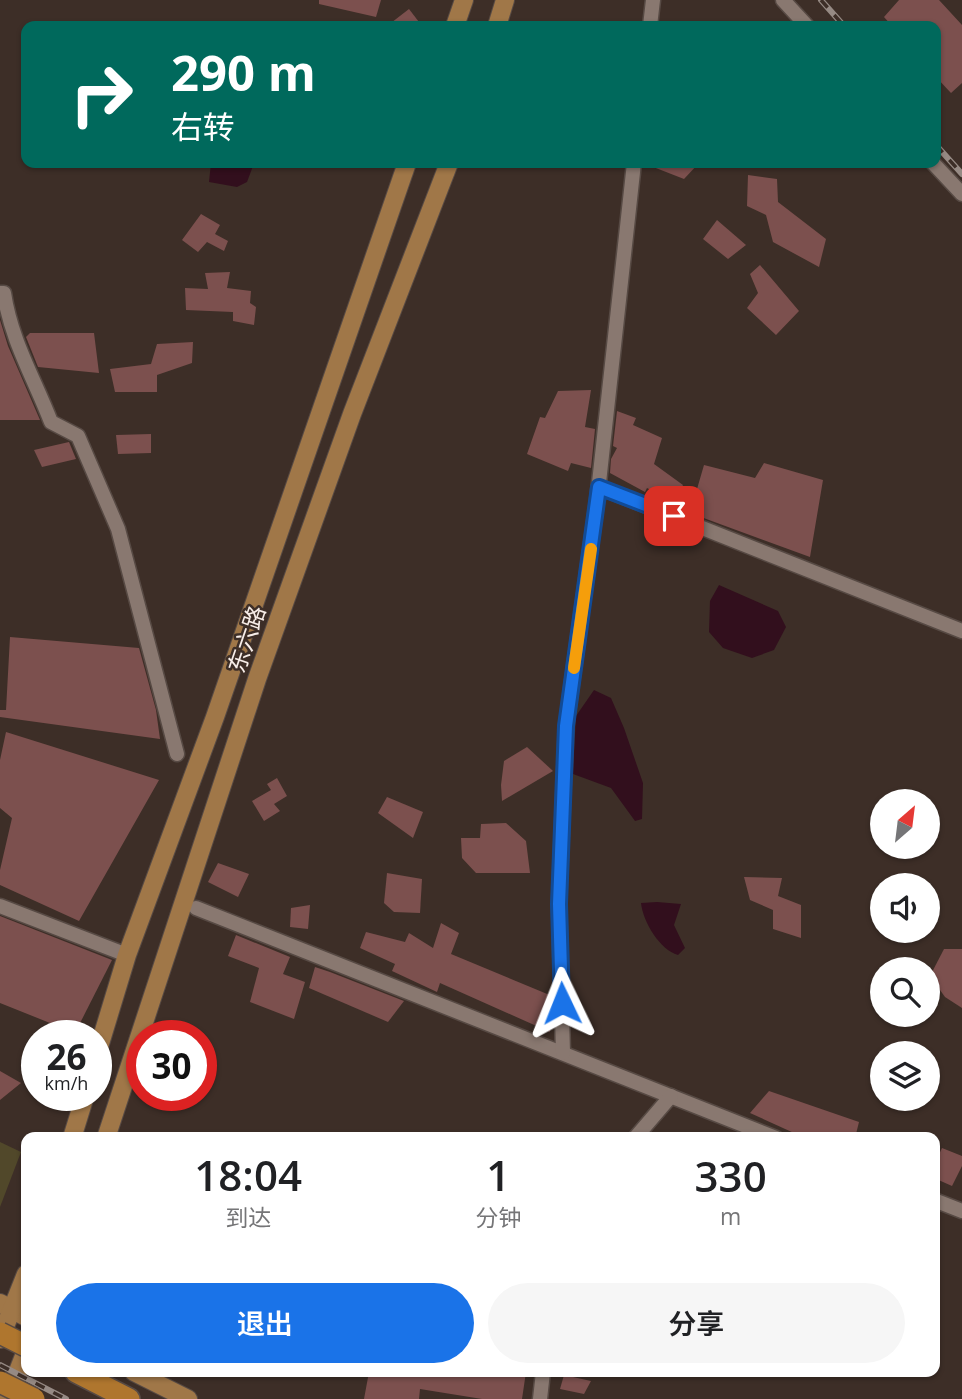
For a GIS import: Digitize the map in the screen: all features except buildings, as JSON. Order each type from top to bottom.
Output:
[{"type":"highway","points":[[0,1333],[21,1346]]},
{"type":"highway","points":[[86,1377],[129,1399]]},
{"type":"highway","points":[[0,1382],[34,1399]]},
{"type":"main road","points":[[457,21],[464,0]]},
{"type":"main road","points":[[499,21],[505,0]]},
{"type":"main road","name":"东六路","points":[[107,1020],[127,955],[215,717],[405,168]]},
{"type":"main road","name":"东六路","points":[[108,1132],[266,654],[352,414],[447,168]]},
{"type":"main road","points":[[74,1132],[80,1111]]},
{"type":"main road","points":[[0,1339],[21,1288]]},
{"type":"main road","points":[[7,1399],[21,1362]]},
{"type":"main road","points":[[144,1377],[188,1399]]},
{"type":"street","points":[[651,21],[653,0]]},
{"type":"street","points":[[783,0],[802,21]]},
{"type":"street","points":[[564,1053],[559,904],[566,726],[599,487],[633,168]]},
{"type":"street","points":[[938,168],[962,194]]},
{"type":"street","points":[[0,293],[4,293],[8,320],[24,364],[35,381],[51,422],[78,436],[118,529],[177,754]]},
{"type":"street","points":[[599,487],[962,631]]},
{"type":"street","points":[[0,906],[127,955]]},
{"type":"street","points":[[196,908],[761,1132]]},
{"type":"street","points":[[640,1132],[671,1096]]},
{"type":"street","points":[[940,1202],[962,1211]]},
{"type":"street","points":[[540,1399],[542,1377]]},
{"type":"shaded area","points":[[210,168],[252,168],[247,182],[237,187],[209,182]]},
{"type":"shaded area","points":[[719,585],[778,611],[786,627],[774,650],[752,658],[723,648],[709,632],[710,601]]},
{"type":"shaded area","points":[[594,690],[611,698],[624,728],[643,783],[642,819],[635,821],[611,788],[573,774],[576,716]]},
{"type":"shaded area","points":[[641,903],[681,904],[674,925],[685,948],[678,955],[659,941],[645,918]]},
{"type":"shaded area","points":[[0,1142],[21,1152],[0,1207]]},
{"type":"railway","points":[[821,0],[840,21]]},
{"type":"railway","points":[[941,151],[962,174]]},
{"type":"railway","points":[[0,1365],[21,1376]]},
{"type":"railway","points":[[23,1377],[66,1399]]},
{"type":"slow traffic","points":[[574,668],[591,549]]},
{"type":"route","points":[[562,1003],[559,904],[566,726],[599,487],[674,516]]}]
